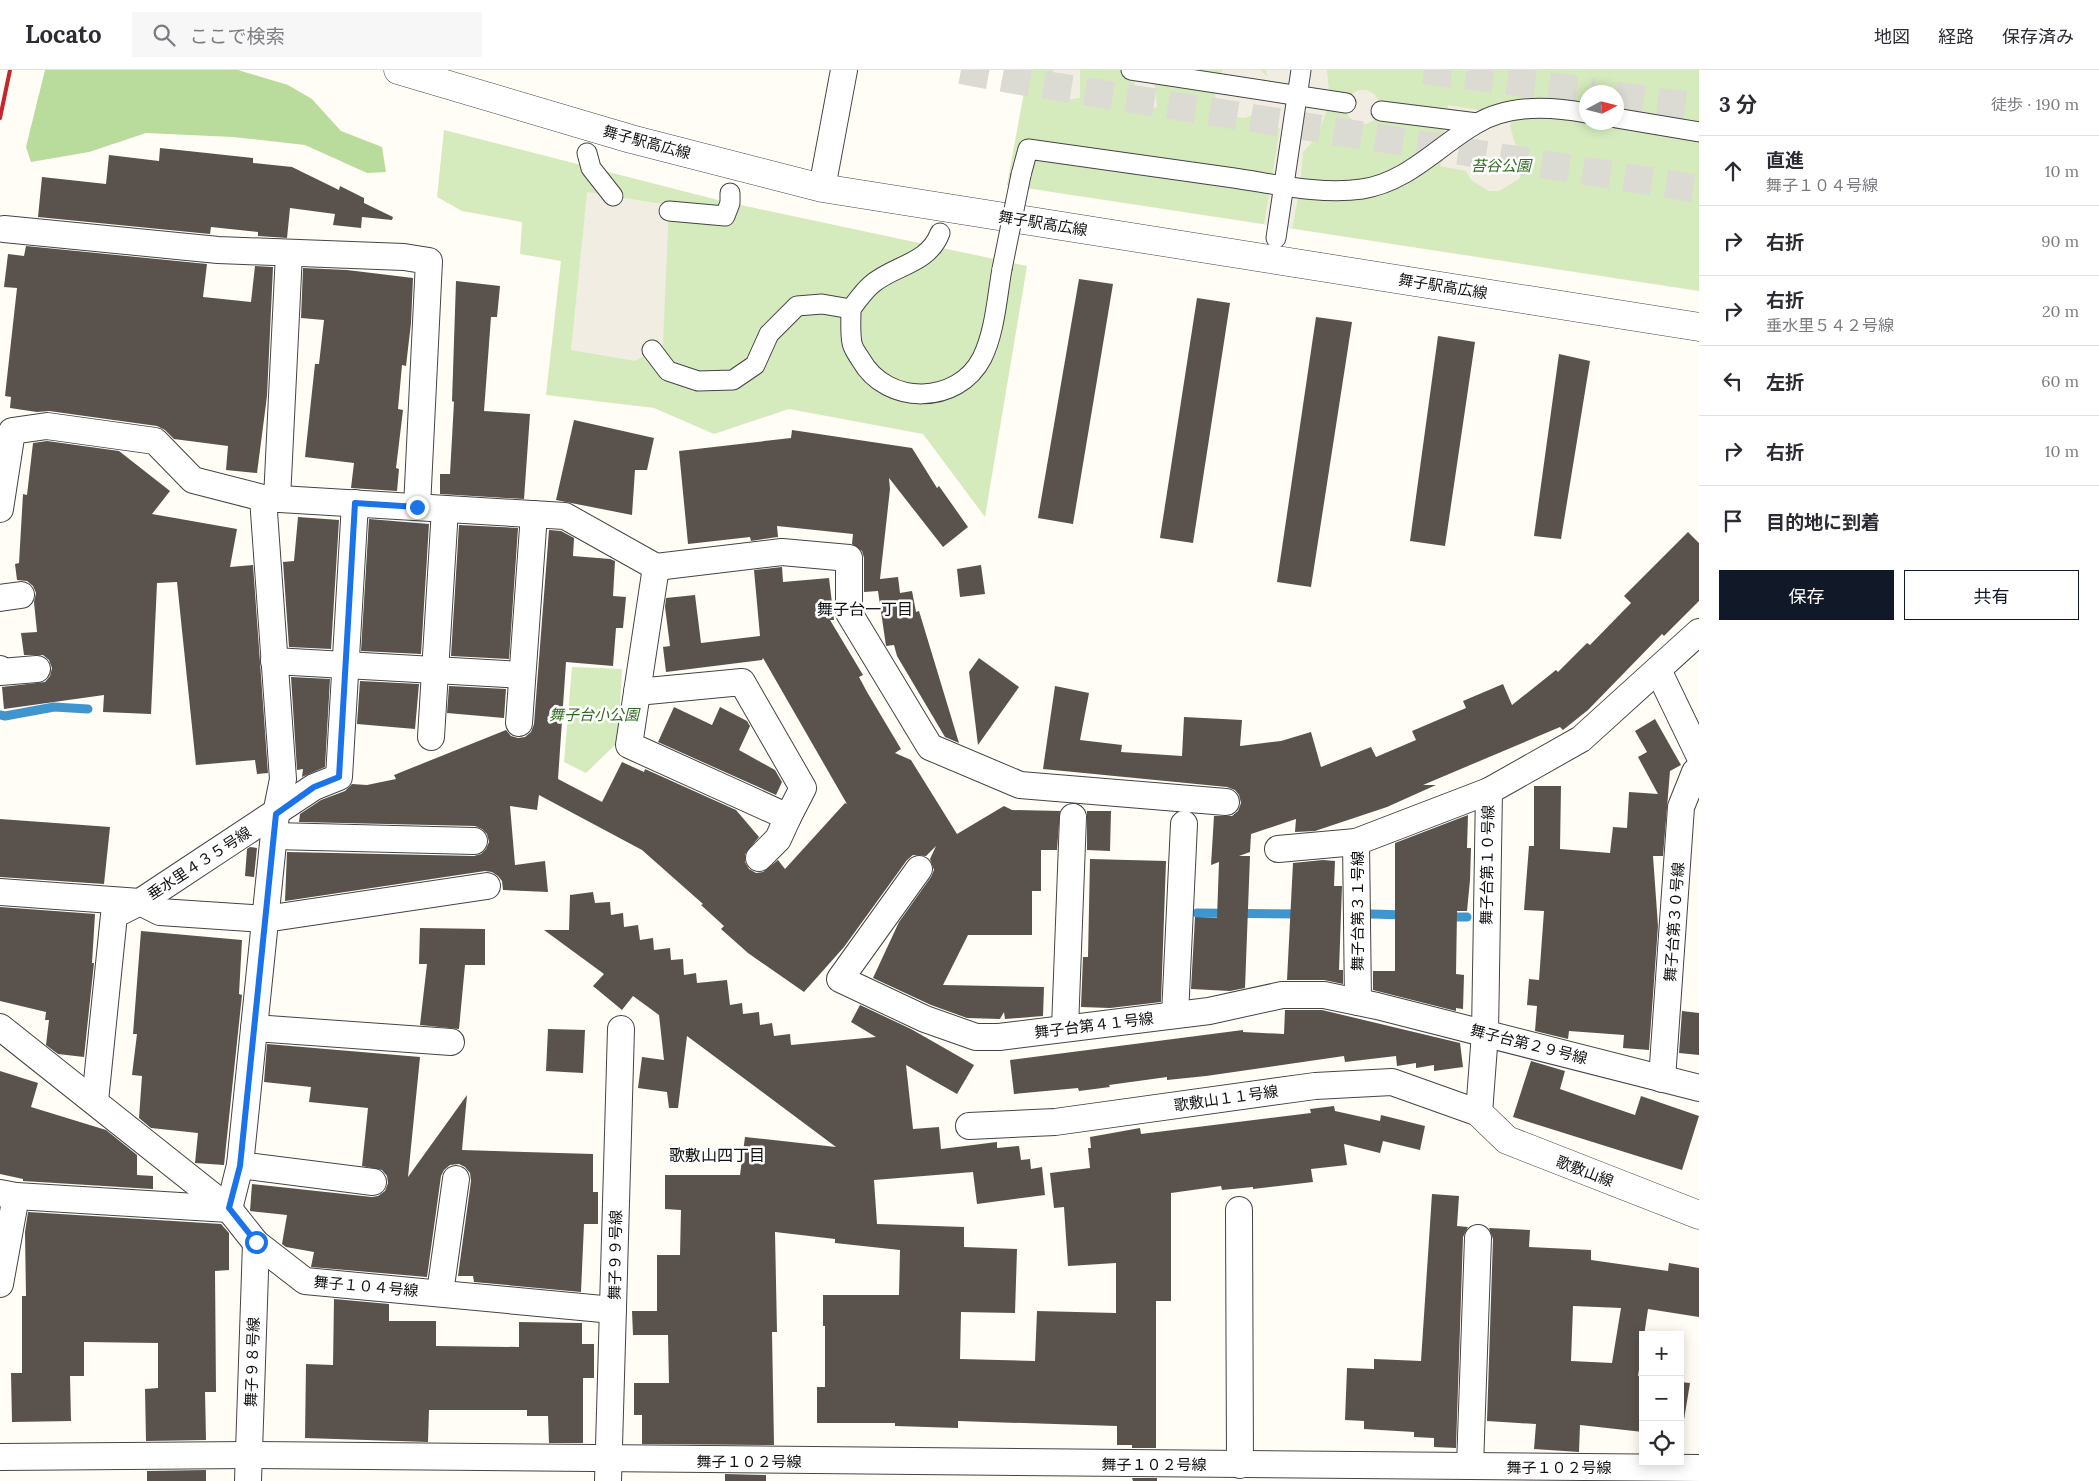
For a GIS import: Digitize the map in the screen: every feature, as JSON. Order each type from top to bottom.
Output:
[{"type":"street","name":"舞子駅高広線","points":[[398,70],[631,139],[822,188],[1699,327]]},
{"type":"street","points":[[822,188],[844,70]]},
{"type":"street","points":[[1131,70],[1346,103]]},
{"type":"street","points":[[1276,238],[1301,70]]},
{"type":"street","points":[[940,233],[935,246],[921,257],[871,284],[851,309],[852,344],[868,371],[890,388],[911,395],[940,391],[962,382],[982,358],[990,335],[1021,175],[1028,149],[1285,185],[1330,189],[1362,189],[1390,181],[1410,171],[1477,123],[1505,112],[1561,108],[1579,112]]},
{"type":"street","points":[[1381,111],[1477,123]]},
{"type":"street","points":[[1624,119],[1699,132]]},
{"type":"street","points":[[587,154],[591,168],[613,196]]},
{"type":"street","points":[[668,211],[725,216],[730,203],[730,193]]},
{"type":"street","points":[[4,229],[218,250],[404,257],[429,261],[417,507]]},
{"type":"street","points":[[0,1284],[8,1194],[229,1208],[240,1166],[275,825],[283,779],[274,661],[270,499],[289,253]]},
{"type":"street","points":[[652,350],[668,371],[698,381],[734,380],[755,364],[769,334],[797,306],[822,304],[851,309]]},
{"type":"street","points":[[0,509],[12,431],[37,426],[155,441],[194,480],[270,499],[565,516],[656,567],[782,552],[849,558],[849,613],[930,747],[1020,784],[1226,802]]},
{"type":"street","points":[[345,664],[355,503]]},
{"type":"street","points":[[431,737],[444,509]]},
{"type":"street","points":[[519,723],[534,514]]},
{"type":"street","points":[[656,567],[629,745],[788,817]]},
{"type":"street","name":"舞子台第１０号線","points":[[1479,1114],[1485,1033],[1489,791],[1581,739],[1699,632]]},
{"type":"street","points":[[274,661],[522,675]]},
{"type":"street","name":"垂水里４３５号線","points":[[0,892],[140,902],[275,825],[314,787],[339,777],[345,664]]},
{"type":"street","points":[[0,669],[0,672],[37,669]]},
{"type":"street","points":[[1658,670],[1699,755]]},
{"type":"street","points":[[637,692],[742,682],[803,788],[778,839],[759,858]]},
{"type":"street","name":"舞子台第３０号線","points":[[1662,1079],[1681,807],[1695,772],[1699,769]]},
{"type":"street","name":"舞子台第３１号線","points":[[1358,1002],[1356,842],[1489,791]]},
{"type":"street","points":[[1065,1028],[1073,817]]},
{"type":"street","points":[[1175,1015],[1184,824]]},
{"type":"street","points":[[275,825],[474,841]]},
{"type":"street","points":[[1278,849],[1356,842]]},
{"type":"street","name":"舞子台第４１号線","points":[[919,869],[840,979],[925,1019],[976,1037],[999,1037],[1209,1011],[1282,995],[1324,996],[1358,1002]]},
{"type":"street","points":[[95,1101],[114,915],[140,902],[160,912],[265,919],[487,886]]},
{"type":"street","name":"舞子台第２９号線","points":[[1358,1002],[1699,1088]]},
{"type":"street","name":"舞子１０４号線","points":[[0,1027],[229,1208],[256,1242],[305,1281],[613,1310]]},
{"type":"street","points":[[254,1028],[451,1042]]},
{"type":"street","name":"舞子９９号線","points":[[608,1470],[621,1029]]},
{"type":"street","name":"歌敷山１１号線","points":[[969,1126],[1055,1122],[1315,1086],[1392,1082],[1479,1114]]},
{"type":"street","name":"歌敷山線","points":[[1479,1114],[1507,1140],[1699,1215]]},
{"type":"street","points":[[240,1166],[374,1182]]},
{"type":"street","points":[[440,1294],[456,1179]]},
{"type":"street","points":[[1239,1210],[1240,1465]]},
{"type":"street","points":[[1470,1466],[1478,1238]]},
{"type":"street","name":"舞子９８号線","points":[[248,1481],[256,1242]]},
{"type":"street","name":"舞子１０２号線","points":[[0,1457],[249,1455],[608,1470],[1192,1473],[1240,1465],[1699,1468]]},
{"type":"green space","points":[[45,70],[238,70],[288,85],[312,99],[341,131],[382,147],[386,172],[367,173],[305,145],[233,137],[146,133],[89,152],[31,162],[26,147]]},
{"type":"green space","name":"苔谷公園","points":[[1028,70],[1699,70],[1699,291],[1007,185]]},
{"type":"green space","points":[[444,130],[722,201],[1027,266],[985,517],[923,434],[789,409],[714,434],[654,408],[546,395],[561,261],[520,254],[522,222],[462,211],[437,197]]},
{"type":"green space","name":"舞子台小公園","points":[[572,667],[622,669],[618,742],[586,773],[564,762]]},
{"type":"shaded area","points":[[1053,70],[1080,70],[1080,98],[1055,101]]},
{"type":"shaded area","points":[[1134,70],[1154,74],[1157,107],[1143,111],[1140,91],[1135,91]]},
{"type":"shaded area","points":[[1223,70],[1261,70],[1267,77],[1266,70],[1327,70],[1330,101],[1317,137],[1303,152],[1300,187],[1292,229],[1264,224],[1280,128],[1260,127],[1266,105],[1257,114],[1244,118],[1231,116],[1221,107],[1215,96],[1215,84]]},
{"type":"shaded area","points":[[1363,90],[1370,91],[1375,95],[1379,100],[1379,114],[1375,119],[1370,123],[1363,124],[1356,123],[1351,119],[1347,114],[1346,107],[1347,100],[1351,95],[1356,91]]},
{"type":"shaded area","points":[[1448,105],[1514,116],[1510,126],[1515,144],[1523,160],[1522,173],[1519,179],[1499,191],[1489,191],[1471,180],[1466,171],[1440,166]]},
{"type":"shaded area","points":[[587,192],[669,205],[663,344],[635,361],[571,350]]},
{"type":"building","points":[[160,148],[253,158],[253,163],[292,167],[339,190],[340,186],[364,198],[364,203],[393,217],[392,220],[362,217],[361,228],[333,225],[335,214],[290,208],[287,238],[258,236],[258,232],[211,227],[210,234],[38,217],[42,177],[106,184],[109,155],[159,161]]},
{"type":"building","points":[[26,246],[207,264],[203,297],[251,302],[255,266],[273,267],[267,396],[257,473],[226,470],[228,446],[174,439],[165,430],[157,426],[49,411],[37,412],[10,408],[11,397],[5,396],[17,288],[4,287],[8,254],[24,256]]},
{"type":"building","points":[[303,268],[347,270],[413,278],[411,323],[406,366],[402,365],[398,409],[403,410],[396,468],[399,469],[397,491],[351,488],[354,463],[305,457],[315,364],[319,364],[324,320],[301,318]]},
{"type":"building","points":[[1079,279],[1113,284],[1073,524],[1038,518]]},
{"type":"building","points":[[456,281],[500,286],[497,317],[491,317],[484,411],[530,414],[524,499],[440,494],[440,474],[450,474],[454,402],[452,401]]},
{"type":"building","points":[[1197,298],[1230,303],[1193,543],[1160,538]]},
{"type":"building","points":[[1316,317],[1352,322],[1311,587],[1277,582]]},
{"type":"building","points":[[1438,336],[1475,342],[1445,546],[1410,541]]},
{"type":"building","points":[[1559,354],[1590,361],[1561,539],[1534,536]]},
{"type":"building","points":[[574,420],[654,438],[647,470],[635,470],[632,515],[556,500]]},
{"type":"building","points":[[792,430],[912,448],[937,488],[939,486],[968,527],[943,547],[889,478],[890,489],[880,579],[898,577],[900,593],[912,591],[916,612],[919,611],[959,743],[945,737],[897,656],[894,645],[886,646],[878,591],[864,592],[864,558],[862,551],[852,544],[853,534],[777,526],[778,537],[751,541],[750,537],[688,544],[679,451],[791,438]]},
{"type":"building","points":[[47,441],[119,451],[170,491],[152,514],[237,529],[230,567],[253,565],[268,773],[257,774],[255,760],[196,765],[177,582],[157,583],[151,714],[103,712],[104,695],[4,709],[2,687],[45,682],[50,676],[52,668],[49,660],[43,655],[24,655],[21,633],[37,632],[34,602],[36,593],[33,586],[27,581],[17,580],[15,564],[19,563],[23,494],[27,495],[33,443]]},
{"type":"building","points":[[298,517],[339,520],[331,649],[289,647],[283,562],[294,561]]},
{"type":"building","points":[[369,519],[429,524],[421,654],[361,651]]},
{"type":"building","points":[[459,525],[518,528],[509,659],[451,656]]},
{"type":"building","points":[[549,530],[561,531],[574,538],[573,556],[615,561],[613,596],[626,597],[623,628],[616,628],[613,666],[566,662],[558,779],[602,802],[622,762],[644,772],[645,769],[736,810],[759,837],[745,854],[745,862],[749,869],[756,873],[763,872],[778,860],[785,869],[845,803],[847,804],[763,658],[762,660],[666,672],[663,647],[670,646],[665,607],[666,598],[695,595],[701,643],[760,636],[754,570],[782,567],[783,582],[829,578],[834,620],[830,620],[863,675],[859,677],[901,749],[895,753],[911,760],[957,834],[1004,806],[1012,810],[1060,811],[1057,850],[1041,850],[1041,891],[1032,891],[1032,935],[968,935],[943,985],[1044,987],[1043,1016],[1005,1019],[1004,1012],[1000,1019],[967,1018],[931,1005],[873,978],[899,922],[931,877],[934,870],[930,859],[936,846],[926,856],[913,855],[907,860],[844,947],[804,992],[748,953],[721,929],[724,926],[701,905],[703,904],[642,850],[539,795],[537,810],[510,806],[515,865],[545,861],[548,892],[503,890],[502,881],[498,876],[492,872],[485,871],[285,901],[287,852],[474,856],[481,854],[486,849],[489,842],[487,834],[475,826],[299,822],[300,814],[321,800],[345,791],[352,784],[367,785],[396,779],[394,775],[506,730],[511,736],[518,738],[525,737],[531,732],[534,724]]},
{"type":"building","points":[[1688,532],[1699,543],[1699,601],[1664,636],[1662,634],[1588,710],[1563,730],[1560,727],[1423,785],[1436,785],[1387,807],[1315,831],[1295,832],[1296,819],[1251,834],[1250,852],[1239,856],[1250,856],[1245,988],[1230,991],[1191,989],[1195,917],[1217,918],[1219,862],[1211,865],[1214,816],[1232,816],[1238,811],[1241,803],[1239,795],[1235,790],[1227,787],[1043,769],[1055,686],[1089,693],[1080,740],[1122,745],[1121,752],[1182,756],[1184,717],[1242,720],[1240,746],[1281,741],[1311,732],[1321,767],[1371,747],[1376,757],[1416,740],[1412,731],[1466,708],[1463,701],[1503,684],[1512,705],[1556,670],[1558,672],[1587,643],[1590,645],[1631,603],[1624,596]]},
{"type":"building","points":[[981,565],[985,594],[960,597],[957,569]]},
{"type":"building","points":[[979,658],[1019,687],[978,745],[969,672]]},
{"type":"building","points":[[291,677],[330,679],[325,767],[302,777],[303,769],[297,770]]},
{"type":"building","points":[[360,681],[419,684],[415,729],[357,724]]},
{"type":"building","points":[[449,686],[506,689],[504,718],[447,713]]},
{"type":"building","points":[[674,707],[712,725],[720,707],[747,721],[750,726],[739,750],[775,770],[782,782],[776,795],[658,742]]},
{"type":"building","points":[[1655,719],[1681,765],[1670,771],[1663,856],[1653,856],[1658,926],[1649,1050],[1623,1048],[1624,1035],[1569,1031],[1568,1039],[1535,1031],[1537,1006],[1527,1005],[1529,979],[1539,980],[1544,911],[1524,910],[1529,846],[1534,846],[1534,786],[1561,786],[1560,849],[1610,853],[1613,827],[1627,828],[1629,792],[1658,794],[1638,757],[1647,752],[1635,731]]},
{"type":"building","points":[[1087,811],[1111,811],[1110,851],[1087,850]]},
{"type":"building","points":[[1468,815],[1467,848],[1471,848],[1467,911],[1457,911],[1456,974],[1464,975],[1463,1009],[1456,1008],[1456,1011],[1373,990],[1373,971],[1395,971],[1395,843]]},
{"type":"building","points":[[0,819],[110,827],[104,884],[0,877]]},
{"type":"building","points":[[250,847],[257,848],[254,877],[245,876],[247,849]]},
{"type":"building","points":[[1090,859],[1166,861],[1161,1002],[1110,1008],[1081,1007],[1083,957],[1088,957]]},
{"type":"building","points":[[1323,860],[1335,861],[1334,886],[1342,886],[1339,970],[1343,970],[1343,984],[1324,980],[1287,980],[1293,863]]},
{"type":"building","points":[[593,892],[595,903],[610,902],[611,915],[623,913],[624,927],[638,925],[640,940],[653,938],[654,950],[670,948],[671,960],[683,959],[684,975],[696,973],[697,983],[727,980],[730,1005],[742,1003],[743,1014],[759,1012],[760,1025],[772,1023],[774,1036],[790,1034],[791,1045],[876,1037],[851,1022],[860,1005],[911,1029],[974,1065],[957,1094],[906,1065],[913,1129],[939,1127],[941,1149],[997,1142],[997,1148],[1019,1146],[1021,1160],[1030,1159],[1031,1169],[1042,1167],[1045,1195],[977,1204],[973,1172],[874,1180],[877,1224],[964,1227],[964,1247],[1017,1249],[1015,1313],[961,1312],[960,1359],[1035,1361],[1037,1311],[1116,1313],[1116,1263],[1068,1266],[1064,1207],[1054,1208],[1050,1173],[1090,1168],[1088,1148],[1091,1148],[1090,1137],[1140,1128],[1141,1134],[1311,1113],[1310,1109],[1334,1106],[1335,1111],[1380,1121],[1381,1115],[1425,1126],[1420,1150],[1383,1141],[1380,1153],[1344,1144],[1347,1165],[1311,1169],[1313,1182],[1253,1189],[1253,1187],[1222,1190],[1221,1186],[1171,1193],[1171,1301],[1156,1301],[1156,1448],[1132,1448],[1132,1445],[1117,1445],[1117,1426],[958,1421],[958,1428],[895,1426],[895,1423],[817,1423],[817,1387],[825,1387],[823,1295],[899,1295],[900,1250],[835,1243],[835,1239],[775,1232],[777,1332],[772,1332],[774,1445],[642,1444],[642,1415],[634,1415],[634,1383],[669,1383],[668,1335],[633,1335],[632,1311],[657,1311],[657,1255],[680,1255],[681,1210],[665,1209],[665,1175],[740,1175],[745,1137],[836,1147],[687,1036],[678,1108],[669,1108],[667,1092],[638,1088],[642,1057],[664,1060],[659,1015],[633,996],[622,1010],[593,986],[604,974],[544,930],[569,930],[570,895]]},
{"type":"building","points":[[0,907],[95,914],[92,963],[94,963],[84,1057],[58,1054],[46,1045],[49,1020],[45,1020],[46,1012],[0,1001]]},
{"type":"building","points":[[420,928],[485,929],[485,965],[465,965],[459,1029],[420,1025],[427,964],[419,964]]},
{"type":"building","points":[[141,931],[242,940],[239,994],[242,995],[224,1165],[195,1163],[198,1133],[151,1128],[139,1118],[142,1076],[132,1075],[137,1034],[133,1034]]},
{"type":"building","points":[[1285,1010],[1322,1010],[1460,1043],[1463,1067],[1434,1071],[1434,1065],[1416,1068],[1416,1063],[1397,1066],[1396,1056],[1345,1062],[1344,1056],[1206,1076],[1167,1080],[1167,1077],[1079,1091],[1078,1088],[1014,1094],[1010,1060],[1243,1030],[1243,1032],[1284,1034]]},
{"type":"building","points":[[1682,1011],[1699,1013],[1699,1055],[1679,1053]]},
{"type":"building","points":[[548,1029],[585,1030],[583,1073],[546,1071]]},
{"type":"building","points":[[267,1044],[420,1057],[408,1177],[467,1095],[462,1150],[593,1154],[593,1192],[598,1192],[598,1224],[584,1224],[581,1292],[474,1282],[473,1276],[458,1276],[471,1181],[470,1173],[459,1164],[450,1165],[441,1176],[427,1277],[311,1267],[314,1252],[286,1247],[282,1244],[287,1215],[250,1211],[252,1184],[372,1197],[378,1196],[385,1191],[388,1183],[387,1176],[382,1170],[362,1166],[368,1108],[309,1102],[311,1087],[264,1082]]},
{"type":"building","points":[[1531,1061],[1565,1071],[1560,1089],[1635,1115],[1641,1096],[1699,1116],[1682,1170],[1513,1117]]},
{"type":"building","points":[[0,1071],[38,1083],[31,1107],[106,1130],[137,1155],[137,1175],[153,1176],[153,1189],[23,1181],[23,1179],[0,1174]]},
{"type":"building","points":[[1432,1194],[1459,1196],[1457,1226],[1468,1227],[1463,1237],[1456,1448],[1434,1447],[1434,1438],[1414,1437],[1414,1432],[1364,1429],[1364,1421],[1345,1420],[1347,1368],[1374,1369],[1374,1359],[1421,1361]]},
{"type":"building","points":[[28,1212],[221,1224],[229,1233],[229,1270],[215,1271],[216,1392],[205,1392],[206,1440],[146,1441],[145,1389],[158,1388],[158,1343],[84,1342],[84,1376],[70,1376],[71,1421],[12,1422],[11,1373],[22,1373],[22,1296],[26,1296],[25,1232]]},
{"type":"building","points":[[1489,1228],[1530,1230],[1529,1247],[1591,1250],[1591,1260],[1668,1271],[1669,1263],[1699,1268],[1699,1317],[1648,1309],[1645,1331],[1639,1331],[1639,1432],[1580,1425],[1579,1452],[1534,1449],[1536,1424],[1487,1421],[1493,1239]],"holes":[[[1573,1306],[1621,1308],[1612,1363],[1571,1361]]]},
{"type":"building","points":[[334,1299],[389,1304],[389,1321],[436,1321],[436,1346],[519,1347],[519,1322],[582,1323],[582,1344],[594,1344],[594,1378],[583,1378],[583,1443],[549,1443],[548,1416],[527,1416],[527,1410],[429,1410],[428,1442],[305,1438],[306,1364],[333,1365]]},
{"type":"building","points":[[1684,1382],[1690,1383],[1684,1420]]},
{"type":"building","points":[[206,1470],[206,1481],[147,1481],[147,1471]]},
{"type":"building","points":[[725,1474],[766,1475],[766,1481],[725,1481]]},
{"type":"building","points":[[1132,1478],[1157,1478],[1157,1481],[1133,1481]]},
{"type":"waterway","points":[[0,715],[5,716],[54,707],[88,709]]},
{"type":"waterway","points":[[1197,913],[1302,914]]},
{"type":"waterway","points":[[1371,914],[1406,915]]},
{"type":"waterway","points":[[1447,917],[1467,917]]},
{"type":"tunnel","points":[[961,70],[1699,189]]},
{"type":"tunnel","points":[[1424,70],[1579,90]]},
{"type":"tunnel","points":[[1624,97],[1699,107]]},
{"type":"railway","points":[[0,118],[10,70]]},
{"type":"district","name":"舞子台一丁目","points":[[865,609]]},
{"type":"district","name":"歌敷山四丁目","points":[[717,1155]]},
{"type":"route","points":[[256,1242],[229,1208],[240,1166],[276,814],[314,787],[339,777],[355,503],[417,507]]}]
